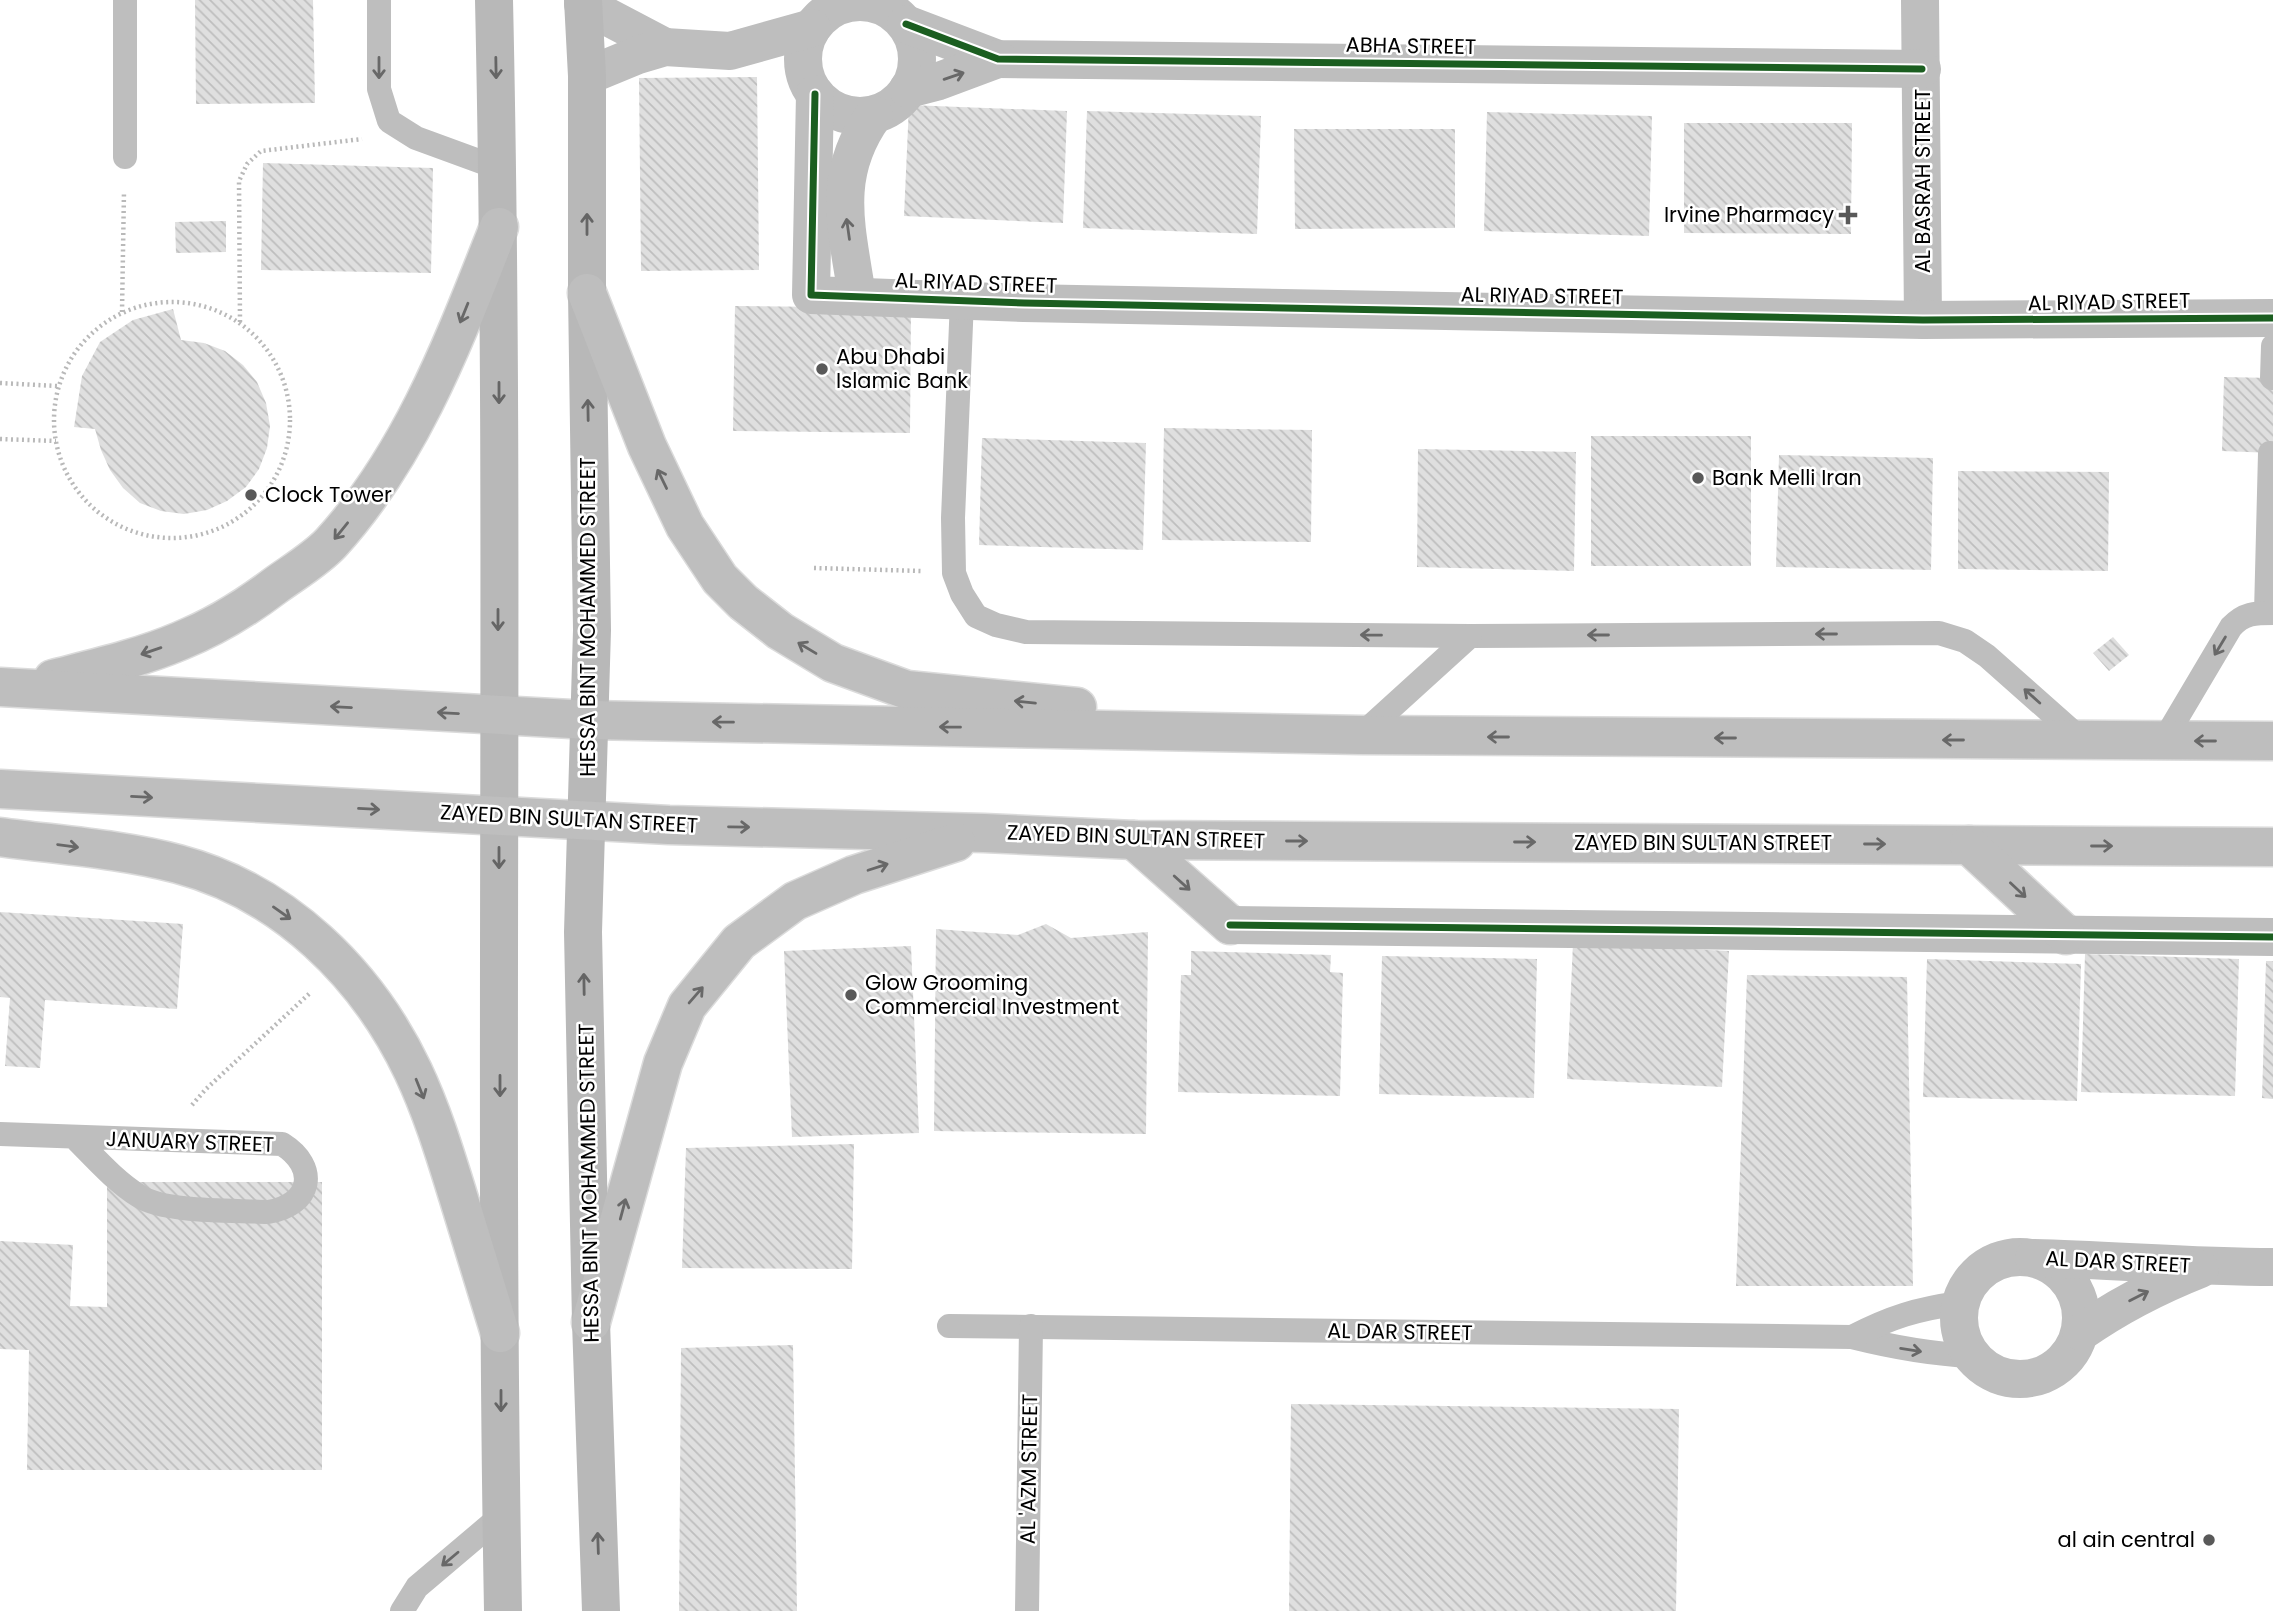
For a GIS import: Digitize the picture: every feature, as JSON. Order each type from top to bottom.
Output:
[{"type":"main road","points":[[494,0],[499,227],[500,1333],[503,1611]]},
{"type":"main road","name":"AL BASRAH STREET","points":[[1920,0],[1923,320]]},
{"type":"main road","points":[[587,76],[665,47],[730,51],[810,86],[827,105],[842,113],[858,116],[874,115],[894,105],[908,89],[916,73],[918,56],[914,40],[896,12],[858,1],[730,51]]},
{"type":"main road","points":[[583,2],[665,47]]},
{"type":"main road","name":"HESSA BINT MOHAMMED STREET","points":[[583,2],[587,76],[592,630],[583,932],[591,1322],[601,1611]]},
{"type":"main road","points":[[810,86],[803,61],[805,43],[831,11]]},
{"type":"main road","name":"ABHA STREET","points":[[896,12],[998,59]]},
{"type":"main road","name":"ABHA STREET","points":[[908,89],[939,81],[998,59],[1922,69]]},
{"type":"main road","name":"AL RIYAD STREET","points":[[810,86],[811,295],[1024,303],[1923,320],[2273,318]]},
{"type":"main road","points":[[857,296],[845,213],[845,189],[854,149],[874,115]]},
{"type":"main road","points":[[10,687],[122,661],[180,641],[219,623],[260,597],[329,545],[367,499],[403,446],[450,349],[499,227]]},
{"type":"main road","points":[[587,293],[647,446],[685,526],[720,579],[780,632],[833,663],[907,690],[1362,736]]},
{"type":"main road","points":[[10,687],[589,720],[1362,736],[2273,741]]},
{"type":"main road","name":"ZAYED BIN SULTAN STREET","points":[[0,789],[669,825],[984,833],[1134,840],[2273,847]]},
{"type":"main road","points":[[591,1322],[663,1063],[687,1006],[739,943],[795,901],[854,875],[984,833]]},
{"type":"main road","points":[[0,837],[179,864],[225,880],[268,903],[307,931],[342,964],[390,1030],[413,1072],[449,1167],[500,1333]]},
{"type":"main road","points":[[1134,840],[1230,925],[2273,937]]},
{"type":"main road","points":[[1969,845],[2066,935]]},
{"type":"main road","points":[[2031,1258],[2050,1265],[2065,1277],[2076,1293],[2082,1312],[2081,1332],[2073,1351],[2059,1367],[2042,1376],[2023,1380],[2004,1378],[1987,1370],[1972,1356],[1962,1340],[1958,1322],[1960,1303],[1968,1286],[1980,1272],[1995,1262],[2031,1258]]},
{"type":"main road","name":"AL DAR STREET","points":[[2031,1258],[2118,1260],[2205,1267],[2273,1267]]},
{"type":"main road","name":"AL DAR STREET","points":[[2081,1332],[2141,1295],[2205,1267]]},
{"type":"lane","points":[[125,0],[125,157]]},
{"type":"lane","points":[[379,0],[379,89],[389,121],[416,138],[498,168]]},
{"type":"lane","points":[[962,300],[953,518],[954,573],[962,594],[976,616],[996,625],[1026,632],[1470,636],[1939,633],[1965,641],[1987,656],[2083,741]]},
{"type":"lane","points":[[2272,378],[2273,346]]},
{"type":"lane","points":[[2164,740],[2231,627],[2240,618],[2252,613],[2269,613],[2270,453]]},
{"type":"lane","points":[[1362,736],[1470,636]]},
{"type":"lane","name":"JANUARY STREET","points":[[0,1134],[282,1144],[294,1152],[303,1163],[305,1182],[295,1203],[282,1210],[268,1212],[158,1205],[141,1197],[110,1174],[75,1138]]},
{"type":"lane","name":"AL DAR STREET","points":[[1852,1337],[1885,1320],[1922,1308],[1960,1303]]},
{"type":"lane","name":"AL DAR STREET","points":[[949,1326],[1852,1337],[1918,1352],[1972,1356]]},
{"type":"lane","name":"AL 'AZM STREET","points":[[1027,1611],[1031,1326]]},
{"type":"lane","points":[[401,1611],[417,1587],[502,1515]]},
{"type":"path","points":[[240,322],[239,181],[247,164],[261,151],[359,141],[389,121]]},
{"type":"path","points":[[122,312],[125,157]]},
{"type":"path","points":[[161,302],[202,305],[240,322],[269,351],[287,387],[292,428],[282,467],[260,501],[227,526],[187,538],[145,537],[107,520],[79,495],[60,462],[52,424],[57,386],[71,355],[93,331],[122,312],[161,302]]},
{"type":"path","points":[[0,383],[57,386]]},
{"type":"path","points":[[0,439],[56,441]]},
{"type":"path","points":[[814,568],[954,573]]},
{"type":"path","points":[[181,1141],[183,1115],[206,1089],[342,964]]},
{"type":"building","points":[[195,0],[313,0],[315,103],[196,104]]},
{"type":"building","points":[[757,77],[759,270],[641,271],[639,78]]},
{"type":"building","points":[[909,105],[1067,111],[1063,223],[904,216]]},
{"type":"building","points":[[1087,111],[1261,116],[1257,234],[1083,228]]},
{"type":"building","points":[[1487,112],[1652,116],[1649,236],[1484,231]]},
{"type":"building","points":[[1684,123],[1852,123],[1851,234],[1684,233]]},
{"type":"building","points":[[1294,129],[1455,129],[1455,228],[1295,229]]},
{"type":"building","points":[[263,163],[433,168],[431,273],[261,270]]},
{"type":"building","points":[[226,221],[226,252],[176,253],[175,222]]},
{"type":"building","name":"Abu Dhabi Islamic Bank","points":[[735,306],[911,308],[910,433],[733,431]]},
{"type":"building","points":[[173,309],[181,340],[204,343],[225,351],[243,365],[257,382],[266,403],[270,426],[267,448],[259,469],[246,487],[227,501],[207,510],[184,514],[161,511],[140,503],[123,488],[110,470],[95,429],[74,427],[82,376],[100,342],[133,320]]},
{"type":"building","points":[[2224,377],[2273,378],[2273,453],[2222,451]]},
{"type":"building","points":[[1164,428],[1312,430],[1311,542],[1162,540]]},
{"type":"building","points":[[1591,436],[1751,436],[1751,566],[1591,566]]},
{"type":"building","points":[[982,438],[1146,443],[1143,550],[979,545]]},
{"type":"building","points":[[1418,449],[1576,452],[1574,571],[1417,567]]},
{"type":"building","points":[[1779,455],[1933,458],[1931,570],[1776,567]]},
{"type":"building","points":[[1958,471],[2109,472],[2108,571],[1958,569]]},
{"type":"building","points":[[2113,637],[2129,655],[2109,671],[2093,653]]},
{"type":"building","points":[[0,912],[183,924],[177,1009],[45,1000],[40,1068],[5,1066],[10,998],[0,997]]},
{"type":"building","points":[[1046,924],[1071,938],[1148,932],[1146,1134],[934,1131],[936,929],[1018,935]]},
{"type":"building","points":[[1573,943],[1729,951],[1722,1087],[1567,1079]]},
{"type":"building","points":[[911,946],[919,1133],[792,1137],[784,951]]},
{"type":"building","points":[[1191,951],[1331,955],[1330,972],[1343,973],[1340,1096],[1178,1092],[1181,975],[1191,975]]},
{"type":"building","points":[[2085,954],[2239,959],[2235,1096],[2081,1092]]},
{"type":"building","points":[[1382,956],[1537,959],[1534,1098],[1379,1094]]},
{"type":"building","points":[[1927,959],[2081,964],[2077,1101],[1923,1097]]},
{"type":"building","points":[[2266,961],[2273,961],[2273,1099],[2262,1098]]},
{"type":"building","points":[[1747,975],[1907,977],[1913,1286],[1736,1286]]},
{"type":"building","points":[[854,1144],[852,1269],[682,1268],[686,1148]]},
{"type":"building","points":[[107,1182],[322,1182],[322,1470],[27,1470],[29,1350],[0,1349],[0,1241],[73,1245],[70,1306],[107,1307]]},
{"type":"building","points":[[793,1345],[797,1611],[679,1611],[681,1348]]},
{"type":"building","points":[[1291,1404],[1679,1409],[1676,1611],[1289,1611]]},
{"type":"cycle path","points":[[906,24],[998,59],[1922,69]]},
{"type":"cycle path","points":[[815,94],[811,295],[1024,303],[1923,320],[2273,318]]},
{"type":"cycle path","points":[[1230,925],[2273,937]]},
{"type":"place","name":"Irvine Pharmacy","points":[[1848,215]]},
{"type":"place","name":"Abu Dhabi Islamic Bank","points":[[822,369]]},
{"type":"place","name":"Bank Melli Iran","points":[[1698,478]]},
{"type":"place","name":"Clock Tower","points":[[251,495]]},
{"type":"place","name":"Glow Grooming Commercial Investment","points":[[851,995]]},
{"type":"place","name":"al ain central","points":[[2209,1540]]}]
